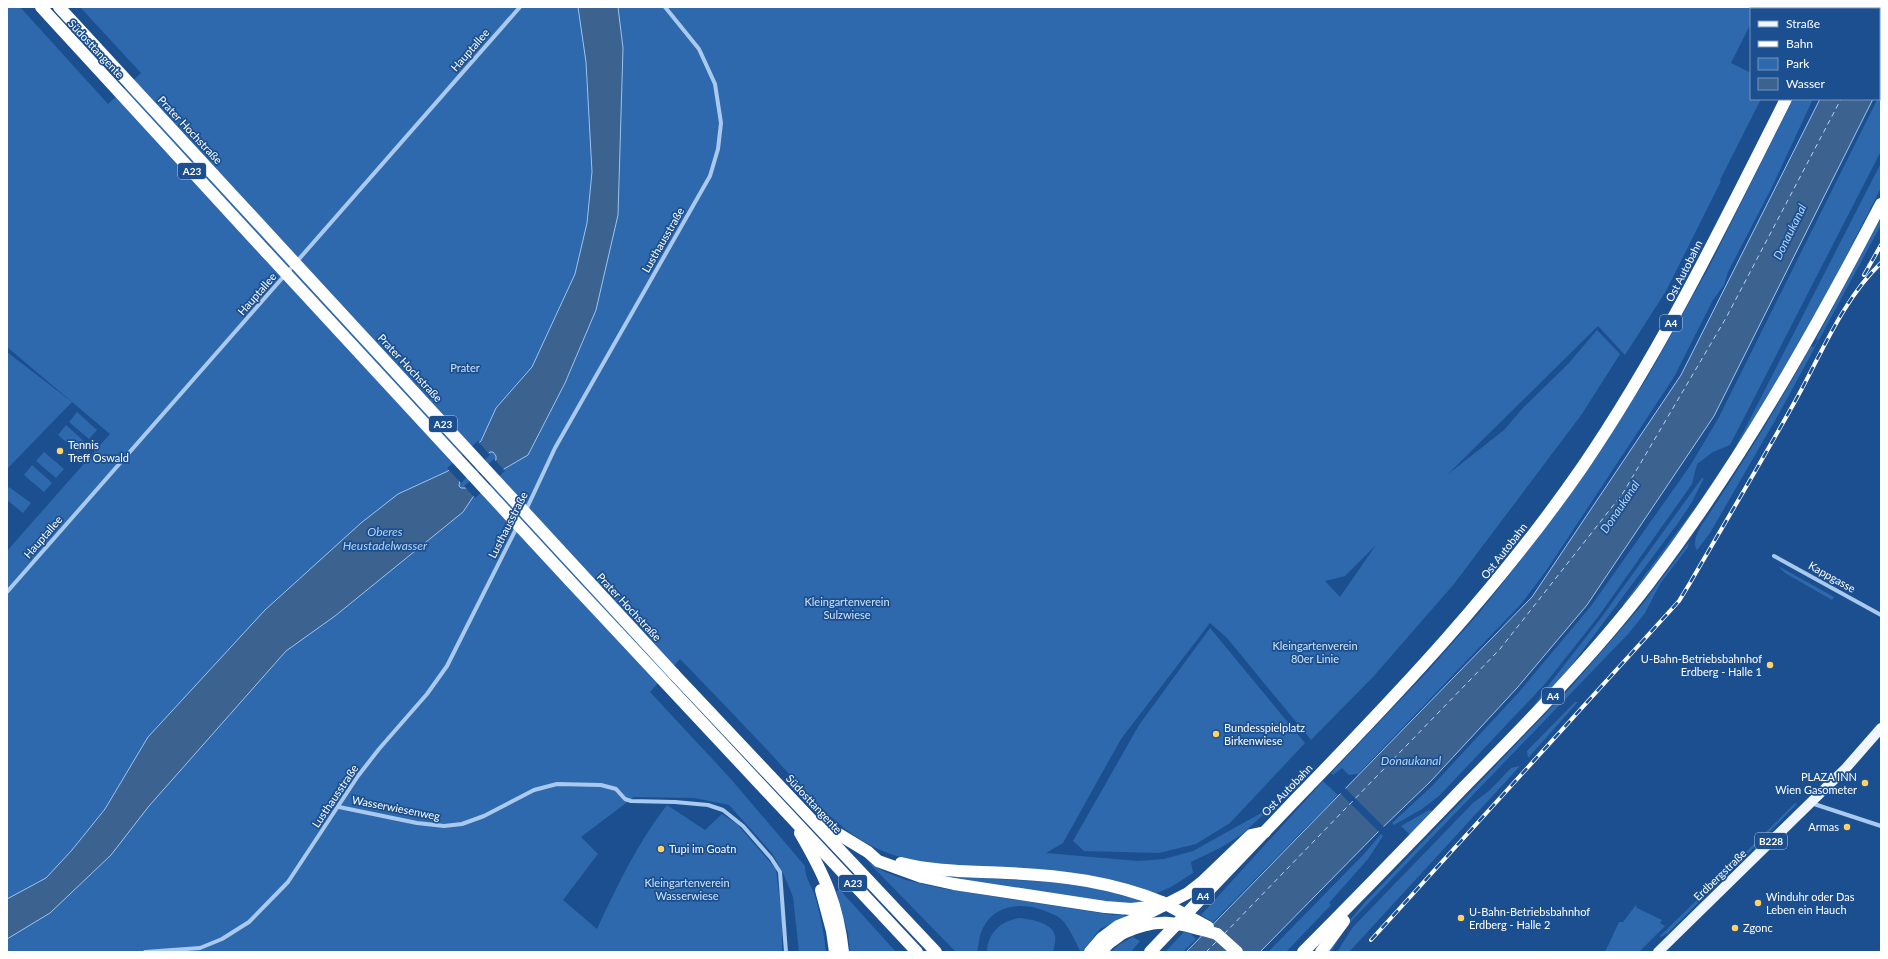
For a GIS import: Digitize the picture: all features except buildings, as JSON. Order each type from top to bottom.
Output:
[{"type":"highway","name":"Südosttangente","points":[[41,7],[664,683],[789,815]]},
{"type":"highway","name":"Südosttangente","points":[[59,7],[126,81]]},
{"type":"highway","name":"Prater Hochstraße","points":[[126,81],[674,674]]},
{"type":"highway","name":"Ost Autobahn","points":[[1150,952],[1388,705],[1471,613],[1530,539],[1582,467],[1630,395],[1678,312],[1785,100]]},
{"type":"highway","name":"A4","points":[[1303,952],[1562,686],[1648,584],[1735,462],[1782,386],[1880,207]]},
{"type":"highway","name":"Südosttangente","points":[[674,674],[936,952]]},
{"type":"highway","points":[[806,814],[868,852],[878,861],[908,873],[954,884],[1112,908],[1166,905]]},
{"type":"highway","points":[[789,815],[827,908],[835,952]]},
{"type":"highway","points":[[789,815],[818,866],[832,896],[840,921],[843,952]]},
{"type":"highway","name":"A23","points":[[789,815],[917,952]]},
{"type":"highway","points":[[1090,952],[1102,938],[1118,926],[1166,905],[1195,888],[1251,835],[1265,832]]},
{"type":"highway","points":[[868,852],[897,862],[927,868],[1076,878],[1140,893],[1178,910],[1217,934],[1237,952]]},
{"type":"highway","points":[[1309,952],[1357,900],[1362,892]]},
{"type":"highway","points":[[1322,952],[1334,933],[1361,900],[1362,892]]},
{"type":"highway","points":[[1102,952],[1108,944],[1124,933],[1149,924],[1168,922],[1187,925],[1217,934]]},
{"type":"main road","name":"Erdbergstraße","points":[[1658,952],[1859,755],[1881,728]]},
{"type":"street","name":"Hauptallee","points":[[7,592],[520,7]]},
{"type":"street","name":"Lusthausstraße","points":[[523,514],[555,448],[710,176],[718,149],[721,123],[715,84],[699,49],[666,7]]},
{"type":"street","name":"Lusthausstraße","points":[[145,952],[200,948],[222,939],[249,922],[288,882],[358,776],[426,694],[447,666],[520,521]]},
{"type":"street","name":"Kappgasse","points":[[1774,556],[1881,615]]},
{"type":"street","name":"Wasserwiesenweg","points":[[339,806],[417,823],[444,826],[462,824],[484,816],[534,790],[557,784],[601,785],[616,789],[626,799],[631,801],[702,804],[723,810],[743,826],[771,858],[780,872],[786,952]]},
{"type":"street","points":[[1811,803],[1881,826]]},
{"type":"green space","name":"Prater","points":[[7,7],[20,7],[108,104],[141,73],[80,7],[1759,7],[1750,8],[1750,25],[1731,63],[1750,72],[1750,100],[1760,100],[1666,291],[1625,355],[1598,326],[1447,475],[1504,430],[1522,409],[1568,364],[1597,330],[1620,354],[1582,414],[1454,584],[1373,677],[1311,740],[1227,638],[1210,623],[1121,739],[1063,843],[1046,853],[1138,861],[1164,859],[1193,851],[1272,807],[1241,835],[1220,848],[1191,862],[1193,873],[1171,887],[1155,894],[1122,883],[1065,872],[963,867],[923,862],[883,851],[864,842],[846,830],[814,801],[680,659],[650,692],[730,778],[805,866],[808,881],[815,896],[819,910],[826,952],[799,952],[793,897],[784,875],[772,853],[729,805],[694,798],[634,797],[581,837],[598,854],[563,900],[597,929],[620,880],[646,834],[667,805],[705,830],[722,814],[737,824],[776,869],[782,918],[782,952],[7,952],[7,551],[110,434],[7,347]],"holes":[[[1376,545],[1340,597],[1325,581],[1345,576]]]},
{"type":"green space","points":[[1881,92],[1881,151],[1730,445],[1713,452],[1697,464],[1692,484],[1598,617],[1544,685],[1439,796],[1422,809],[1394,825],[1392,823],[1432,786],[1519,692],[1591,606],[1690,466],[1719,417],[1877,100],[1880,100]]},
{"type":"green space","points":[[1792,100],[1813,100],[1772,187],[1728,272],[1724,285],[1713,300],[1674,377],[1546,571],[1522,603],[1358,774],[1349,775],[1342,768],[1333,775],[1331,773],[1426,673],[1478,614],[1575,488],[1647,378],[1709,267]]},
{"type":"green space","points":[[1881,163],[1881,188],[1836,276],[1771,395],[1710,490],[1667,551],[1621,610],[1624,603],[1700,501],[1734,450]]},
{"type":"green space","points":[[1881,218],[1881,225],[1781,410],[1710,533],[1697,550],[1695,543],[1701,527],[1760,434],[1811,346],[1814,347],[1818,340],[1816,339]]},
{"type":"green space","points":[[7,352],[72,402],[7,469]]},
{"type":"green space","points":[[77,412],[97,430],[89,439],[69,422]]},
{"type":"green space","points":[[66,425],[86,443],[78,452],[58,435]]},
{"type":"green space","points":[[44,452],[64,469],[56,478],[36,461]]},
{"type":"green space","points":[[32,465],[52,483],[44,492],[24,475]]},
{"type":"green space","points":[[1702,478],[1704,478],[1692,502],[1678,523],[1559,682],[1527,716],[1544,691],[1601,618]]},
{"type":"green space","points":[[9,487],[31,503],[23,513],[7,500],[7,490]]},
{"type":"green space","points":[[1689,542],[1688,547],[1660,584],[1645,613],[1629,633],[1360,912],[1346,927],[1331,952],[1328,952],[1336,937],[1365,902],[1571,687],[1641,606]]},
{"type":"green space","points":[[1779,567],[1834,597],[1832,600],[1785,573]]},
{"type":"green space","name":"Bundesspielplatz Birkenwiese","points":[[1210,628],[1305,743],[1230,823],[1196,844],[1159,853],[1084,851],[1073,841],[1139,725]]},
{"type":"green space","points":[[1575,702],[1578,702],[1528,758],[1527,751]]},
{"type":"green space","points":[[1520,766],[1349,952],[1337,952],[1353,927],[1473,803],[1490,790],[1511,768]]},
{"type":"green space","points":[[1323,781],[1338,795],[1213,922],[1201,915]]},
{"type":"green space","points":[[1795,803],[1797,804],[1720,882],[1718,880]]},
{"type":"green space","points":[[1429,810],[1434,811],[1410,835],[1401,826]]},
{"type":"green space","points":[[1381,834],[1383,836],[1368,859],[1329,903],[1331,905],[1286,952],[1268,952],[1364,854]]},
{"type":"green space","points":[[868,862],[885,872],[906,880],[940,888],[1113,915],[1124,914],[1125,917],[1100,929],[1082,952],[1064,922],[1058,917],[1036,908],[1021,906],[1006,908],[993,915],[987,921],[981,934],[977,952],[956,952]]},
{"type":"green space","points":[[941,876],[1054,882],[1104,890],[1148,903],[1125,906]]},
{"type":"green space","points":[[1710,887],[1712,889],[1668,933],[1661,937],[1660,936]]},
{"type":"green space","points":[[840,890],[896,952],[850,952],[848,933],[836,891]]},
{"type":"green space","points":[[1636,905],[1637,908],[1662,920],[1660,923],[1665,926],[1639,952],[1605,952],[1619,922],[1623,922]]},
{"type":"green space","points":[[1020,918],[1040,922],[1050,928],[1055,936],[1053,952],[987,952],[993,933],[1001,925]]},
{"type":"green space","points":[[1184,932],[1191,934],[1196,939],[1183,952],[1165,952]]},
{"type":"green space","points":[[1133,937],[1140,941],[1131,952],[1111,952],[1120,944]]},
{"type":"water","name":"Oberes Heustadelwasser","points":[[578,7],[618,7],[623,48],[618,215],[596,310],[565,383],[528,455],[504,469],[473,497],[463,512],[335,616],[286,651],[149,806],[111,855],[50,913],[7,939],[7,899],[46,878],[72,850],[105,809],[148,737],[265,610],[361,523],[398,494],[448,471],[481,441],[496,408],[532,367],[575,274],[587,223],[592,172],[586,62]],"holes":[[[490,452],[493,452],[496,456],[496,460],[467,488],[461,488],[459,486],[460,480]]]},
{"type":"water","points":[[1881,7],[1880,84],[1880,8],[1866,8]]},
{"type":"water","name":"Donaukanal","points":[[1819,100],[1872,100],[1714,416],[1587,605],[1517,688],[1431,781],[1378,832],[1260,952],[1186,952],[1532,597],[1681,375]]},
{"type":"pier","points":[[478,441],[490,455],[461,483],[447,468]]},
{"type":"pier","points":[[494,459],[505,471],[475,498],[464,486]]},
{"type":"pier","points":[[1344,787],[1385,828],[1380,833],[1339,792]]},
{"type":"ferry route","points":[[1224,934],[1500,649],[1623,493],[1726,318],[1840,100]]},
{"type":"ferry route","points":[[1206,952],[1216,942]]},
{"type":"railway","points":[[1864,275],[1881,245]]},
{"type":"railway","points":[[1371,940],[1679,601],[1785,420],[1845,309],[1856,292],[1881,263]]},
{"type":"place","name":"Tennis Treff Oswald","points":[[60,451]]},
{"type":"place","name":"U-Bahn-Betriebsbahnhof Erdberg - Halle 1","points":[[1770,665]]},
{"type":"place","name":"Bundesspielplatz Birkenwiese","points":[[1216,734]]},
{"type":"place","name":"PLAZA INN Wien Gasometer","points":[[1865,783]]},
{"type":"place","name":"Armas","points":[[1847,827]]},
{"type":"place","name":"Tupi im Goatn","points":[[661,849]]},
{"type":"place","name":"Winduhr oder Das Leben ein Hauch","points":[[1758,903]]},
{"type":"place","name":"U-Bahn-Betriebsbahnhof Erdberg - Halle 2","points":[[1461,918]]},
{"type":"place","name":"Zgonc","points":[[1735,928]]},
{"type":"park label","name":"Kleingartenverein Sulzwiese","points":[[847,608]]},
{"type":"park label","name":"Kleingartenverein 80er Linie","points":[[1315,652]]},
{"type":"park label","name":"Kleingartenverein Wasserwiese","points":[[687,889]]}]
